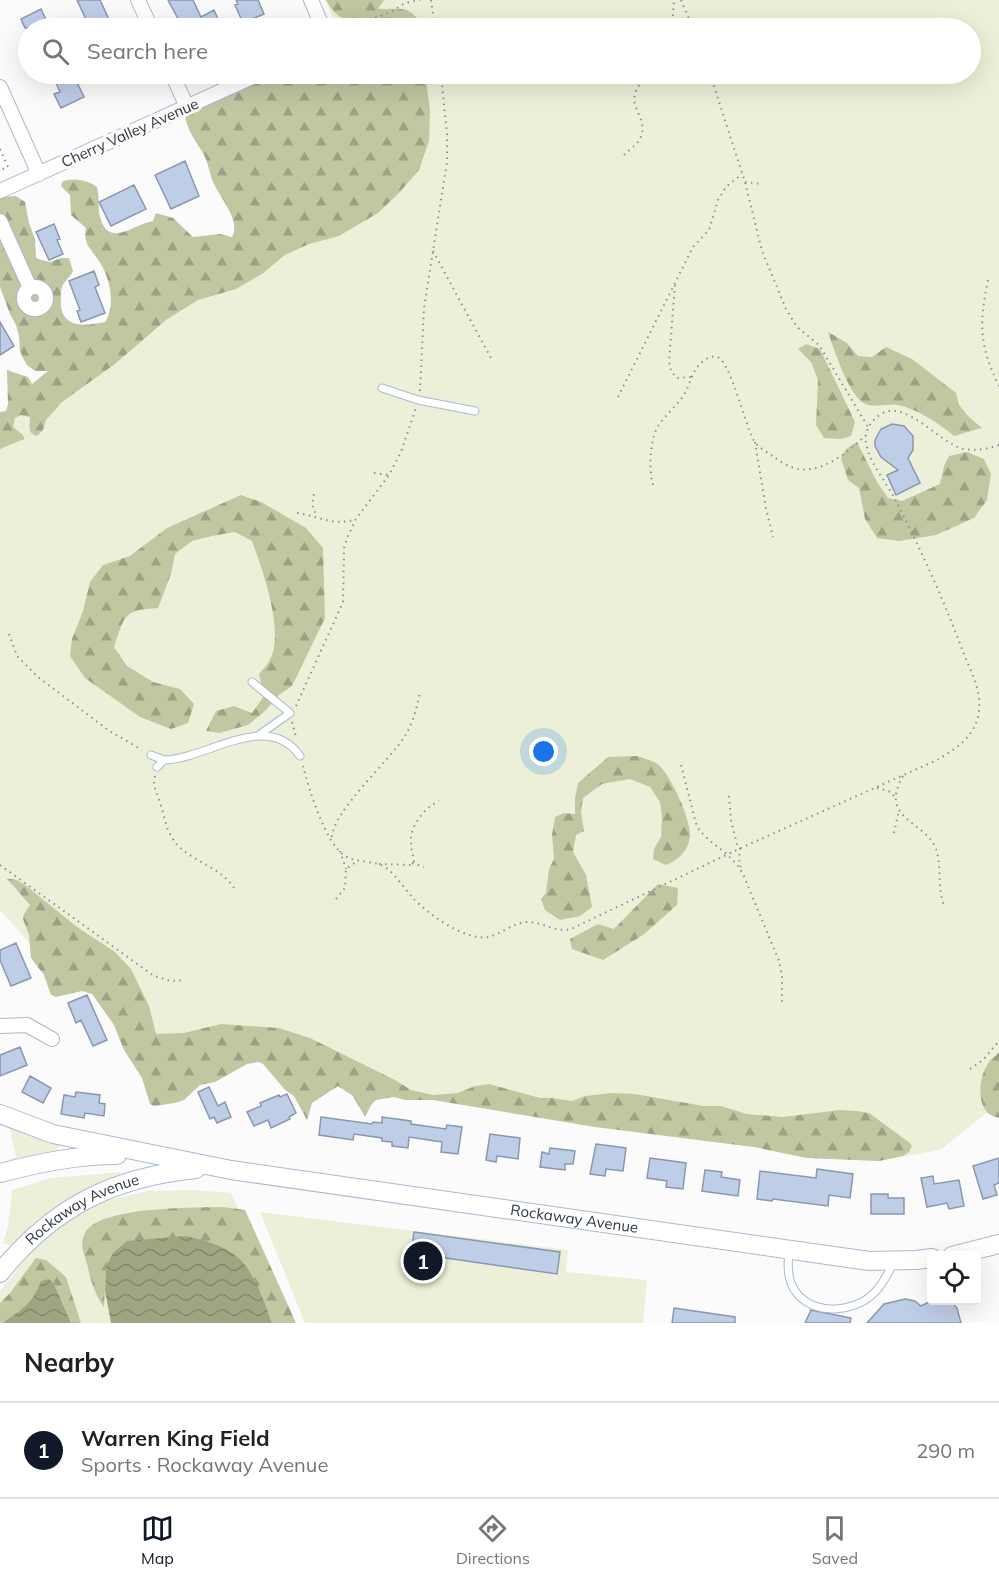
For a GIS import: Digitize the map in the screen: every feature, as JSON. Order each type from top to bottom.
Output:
[{"type":"main road","name":"Rockaway Avenue","points":[[0,1114],[53,1134],[217,1167],[869,1261],[927,1258]]},
{"type":"main road","name":"Rockaway Avenue","points":[[0,1173],[91,1155],[155,1155]]},
{"type":"main road","name":"Rockaway Avenue","points":[[0,1273],[39,1230],[87,1198],[124,1183],[167,1172],[217,1167]]},
{"type":"main road","points":[[972,1251],[999,1244]]},
{"type":"street","points":[[138,0],[146,18]]},
{"type":"street","points":[[311,0],[319,18]]},
{"type":"street","points":[[177,84],[187,107]]},
{"type":"street","name":"Cherry Valley Avenue","points":[[0,192],[237,84]]},
{"type":"street","points":[[0,87],[39,174]]},
{"type":"street","points":[[0,221],[30,288]]},
{"type":"street","points":[[0,1026],[27,1025],[52,1039]]},
{"type":"lane","points":[[382,388],[418,400],[475,411]]},
{"type":"lane","points":[[151,755],[164,760],[178,760],[193,756],[232,741],[259,735],[290,713],[252,682]]},
{"type":"lane","points":[[259,735],[287,742],[300,756]]},
{"type":"lane","points":[[158,767],[164,760]]},
{"type":"lane","points":[[789,1250],[791,1284],[797,1293],[815,1306],[827,1309],[841,1309],[864,1300],[878,1287],[894,1261]]},
{"type":"path","points":[[374,18],[391,12],[405,3],[420,0]]},
{"type":"path","points":[[431,0],[434,18]]},
{"type":"path","points":[[673,18],[674,0]]},
{"type":"path","points":[[681,0],[689,18]]},
{"type":"path","points":[[336,899],[345,888],[346,869],[340,851],[332,840],[314,800],[290,713],[296,707],[343,602],[344,548],[356,519],[389,474],[401,452],[416,412],[420,387],[421,330],[447,162],[442,84]]},
{"type":"path","points":[[624,155],[639,141],[641,135],[641,117],[635,108],[633,97],[639,84]]},
{"type":"path","points":[[713,84],[745,182],[762,251],[786,309],[797,327],[819,345],[868,427]]},
{"type":"path","points":[[0,149],[8,166],[0,170]]},
{"type":"path","points":[[618,397],[693,248],[709,230],[718,200],[726,187],[742,173]]},
{"type":"path","points":[[745,182],[762,184]]},
{"type":"path","points":[[433,251],[492,360]]},
{"type":"path","points":[[987,280],[983,346],[999,386]]},
{"type":"path","points":[[676,281],[669,361],[671,371],[676,378],[691,376]]},
{"type":"path","points":[[653,485],[651,463],[655,434],[660,423],[682,398],[691,376],[701,362],[711,356],[719,357],[725,362],[754,442],[773,537]]},
{"type":"path","points":[[370,863],[384,867],[413,898],[433,915],[468,935],[488,937],[528,922],[562,931],[571,929],[739,848],[876,788],[953,751],[968,737],[976,723],[979,707],[978,692],[920,548],[874,463],[866,445],[866,435],[868,427],[885,412],[898,411],[919,421],[944,441],[962,448],[976,450],[999,445]]},
{"type":"path","points":[[754,442],[780,461],[794,468],[807,470],[818,468],[832,461],[858,444],[866,435]]},
{"type":"path","points":[[374,473],[389,474]]},
{"type":"path","points":[[314,494],[313,510],[318,516]]},
{"type":"path","points":[[297,513],[318,516],[337,523],[356,519]]},
{"type":"path","points":[[9,634],[17,656],[38,677],[108,730],[151,755]]},
{"type":"path","points":[[332,840],[335,824],[408,731],[420,692]]},
{"type":"path","points":[[681,765],[697,827],[703,835],[736,861],[742,872],[779,961],[782,975],[782,1006]]},
{"type":"path","points":[[158,767],[153,785],[170,834],[184,852],[213,867],[229,880],[234,888]]},
{"type":"path","points":[[896,800],[896,792],[904,775]]},
{"type":"path","points":[[876,788],[891,792],[904,817],[929,838],[936,849],[940,896],[944,905]]},
{"type":"path","points":[[729,796],[731,820],[739,848],[742,872]]},
{"type":"path","points":[[340,851],[358,861],[411,866],[413,855],[411,842],[415,825],[429,808],[439,801]]},
{"type":"path","points":[[894,833],[899,810]]},
{"type":"path","points":[[346,869],[358,861]]},
{"type":"path","points":[[412,863],[424,867]]},
{"type":"path","points":[[0,865],[154,976],[171,981],[185,980]]},
{"type":"path","points":[[970,1070],[983,1060],[999,1041]]},
{"type":"shaded area","points":[[325,0],[999,0],[999,1103],[940,1150],[879,1161],[807,1158],[754,1147],[595,1127],[345,1085],[265,1050],[129,1045],[87,987],[59,976],[0,910],[0,418],[244,240],[188,115],[255,84],[981,84],[981,18],[333,18]]},
{"type":"shaded area","points":[[9,1126],[23,1134],[59,1144],[58,1152],[11,1161],[10,1159],[16,1157]]},
{"type":"shaded area","points":[[120,1172],[121,1179],[78,1194],[39,1218],[10,1246],[3,1243],[8,1226],[12,1190],[51,1178]]},
{"type":"shaded area","points":[[193,1190],[231,1193],[290,1323],[0,1323],[0,1291],[24,1261],[58,1226],[102,1202],[147,1191]]},
{"type":"shaded area","points":[[260,1212],[568,1250],[566,1272],[647,1280],[643,1323],[305,1323]]},
{"type":"green space","points":[[326,0],[384,0],[378,9],[405,10],[416,18],[343,18],[331,8]]},
{"type":"green space","points":[[426,84],[430,110],[429,141],[419,170],[378,213],[339,236],[309,244],[285,255],[262,274],[236,289],[198,300],[166,320],[115,364],[62,402],[46,420],[43,430],[37,436],[30,431],[30,417],[21,415],[15,418],[13,427],[23,435],[24,439],[0,449],[0,412],[6,411],[8,404],[7,370],[28,377],[32,384],[48,371],[35,371],[27,365],[20,351],[16,325],[0,287],[0,197],[16,196],[25,202],[38,259],[50,262],[69,258],[73,271],[61,289],[61,307],[67,319],[78,324],[105,322],[109,315],[111,298],[108,281],[105,272],[87,244],[86,228],[71,215],[70,195],[61,186],[62,182],[80,180],[97,187],[101,220],[105,228],[111,232],[124,232],[153,221],[156,213],[173,218],[193,237],[220,234],[232,237],[234,224],[232,217],[214,184],[205,157],[190,132],[185,115],[249,85]]},
{"type":"green space","points":[[828,332],[847,343],[858,356],[872,357],[886,347],[912,359],[956,393],[959,405],[982,428],[954,436],[928,417],[905,407],[866,404],[854,393],[848,383]]},
{"type":"green space","points":[[806,344],[820,349],[855,422],[851,436],[841,439],[824,438],[816,425],[818,380],[811,362],[798,349]]},
{"type":"green space","points":[[857,442],[877,482],[888,498],[902,501],[940,484],[949,456],[967,452],[984,459],[991,474],[987,500],[974,518],[936,535],[899,541],[877,538],[865,519],[859,488],[848,480],[841,458],[846,449]]},
{"type":"green space","points":[[241,495],[261,502],[306,528],[323,548],[325,618],[292,686],[279,695],[248,725],[219,733],[206,731],[216,711],[234,706],[252,713],[264,696],[259,674],[270,659],[274,647],[274,617],[252,541],[235,532],[192,541],[175,554],[171,574],[158,608],[138,610],[127,616],[114,647],[127,666],[153,682],[180,689],[194,704],[188,723],[171,729],[140,717],[85,678],[70,656],[72,639],[83,611],[90,582],[103,565],[130,556],[167,528]]},
{"type":"green space","points":[[637,756],[659,765],[669,778],[687,818],[690,839],[686,849],[679,857],[666,865],[653,859],[654,849],[661,837],[662,818],[660,802],[650,787],[630,779],[602,784],[583,798],[581,812],[584,831],[576,835],[573,852],[586,875],[592,907],[580,916],[560,920],[545,910],[541,899],[546,893],[549,869],[554,859],[552,835],[555,817],[564,813],[575,814],[578,783],[608,757]]},
{"type":"green space","points":[[7,879],[14,879],[24,884],[77,927],[115,952],[131,969],[149,1006],[156,1034],[184,1033],[221,1024],[279,1028],[310,1038],[411,1090],[433,1095],[458,1093],[475,1086],[489,1084],[540,1098],[572,1101],[585,1096],[611,1093],[635,1094],[703,1106],[721,1106],[747,1114],[783,1117],[840,1110],[857,1111],[869,1113],[912,1146],[903,1156],[879,1161],[807,1158],[754,1147],[595,1127],[433,1100],[405,1100],[394,1097],[376,1100],[365,1117],[353,1096],[338,1086],[312,1103],[307,1120],[294,1096],[286,1091],[259,1062],[247,1064],[215,1082],[200,1085],[184,1100],[154,1106],[150,1104],[142,1078],[124,1050],[114,1025],[92,994],[82,991],[56,997],[51,995],[44,975],[31,958],[29,935],[23,919],[30,905]]},
{"type":"green space","points":[[658,884],[678,888],[677,905],[643,935],[603,960],[572,949],[570,939],[598,924],[614,929]]},
{"type":"green space","points":[[999,1052],[999,1118],[987,1112],[981,1100],[980,1087],[986,1067]]},
{"type":"green space","points":[[223,1207],[245,1210],[296,1323],[272,1323],[261,1293],[249,1273],[113,1253],[106,1266],[104,1307],[93,1287],[82,1241],[85,1233],[94,1224],[127,1213],[148,1210]]},
{"type":"green space","points":[[36,1258],[46,1260],[66,1277],[81,1323],[71,1323],[54,1284],[41,1281],[25,1306],[14,1316],[0,1323],[0,1303]]},
{"type":"water","points":[[185,1236],[219,1246],[232,1253],[243,1263],[258,1287],[272,1323],[111,1323],[105,1291],[106,1266],[113,1253],[127,1241]]},
{"type":"water","points":[[49,1279],[54,1284],[71,1323],[2,1323],[26,1306],[41,1281]]},
{"type":"building","points":[[77,0],[100,0],[108,18],[85,18]]},
{"type":"building","points":[[168,0],[193,0],[201,17],[214,10],[218,18],[178,18]]},
{"type":"building","points":[[236,0],[258,0],[264,14],[255,18],[241,18],[235,5],[238,4]]},
{"type":"building","points":[[41,9],[45,18],[23,18]]},
{"type":"building","points":[[56,84],[78,84],[84,97],[61,108],[54,94],[60,92]]},
{"type":"building","points":[[185,161],[199,196],[171,209],[155,175]]},
{"type":"building","points":[[134,185],[146,209],[111,226],[99,202]]},
{"type":"building","points":[[54,224],[63,254],[49,260],[36,232]]},
{"type":"building","points":[[94,271],[99,285],[95,287],[105,313],[81,322],[77,311],[80,310],[69,281]]},
{"type":"building","points":[[0,322],[14,346],[0,355]]},
{"type":"building","points":[[892,424],[904,426],[913,436],[913,450],[908,458],[920,483],[896,495],[887,475],[898,470],[881,457],[875,446],[875,440],[881,429]]},
{"type":"building","points":[[16,943],[31,978],[11,986],[0,960],[0,950]]},
{"type":"building","points":[[87,995],[107,1040],[93,1046],[81,1020],[76,1023],[68,1003]]},
{"type":"building","points":[[20,1047],[27,1065],[0,1076],[0,1055]]},
{"type":"building","points":[[30,1076],[51,1088],[43,1103],[22,1092]]},
{"type":"building","points":[[209,1087],[218,1106],[225,1102],[231,1117],[217,1123],[214,1117],[210,1119],[198,1092]]},
{"type":"building","points":[[76,1092],[100,1095],[99,1103],[105,1104],[104,1116],[85,1113],[84,1118],[61,1114],[64,1095],[75,1097]]},
{"type":"building","points":[[287,1094],[296,1113],[289,1117],[290,1119],[271,1128],[268,1120],[254,1126],[247,1112],[261,1106],[260,1103]]},
{"type":"building","points":[[321,1117],[372,1124],[373,1122],[382,1123],[382,1117],[446,1129],[447,1125],[462,1127],[458,1154],[441,1152],[442,1142],[409,1137],[408,1148],[392,1146],[392,1142],[382,1141],[382,1138],[354,1134],[353,1140],[319,1135]]},
{"type":"building","points":[[490,1134],[520,1138],[518,1159],[497,1156],[496,1162],[486,1160]]},
{"type":"building","points":[[596,1144],[626,1148],[623,1171],[606,1169],[605,1176],[590,1174]]},
{"type":"building","points":[[550,1148],[575,1151],[573,1164],[565,1164],[565,1170],[540,1167],[542,1152],[549,1154]]},
{"type":"building","points":[[650,1158],[686,1163],[683,1189],[666,1187],[667,1181],[647,1178]]},
{"type":"building","points":[[999,1158],[999,1183],[994,1185],[997,1195],[983,1199],[973,1166]]},
{"type":"building","points":[[817,1169],[853,1174],[850,1198],[829,1195],[828,1206],[757,1199],[760,1171],[816,1178]]},
{"type":"building","points":[[705,1170],[722,1172],[721,1177],[740,1180],[738,1196],[702,1191]]},
{"type":"building","points":[[933,1176],[934,1184],[959,1180],[964,1206],[949,1209],[947,1203],[927,1207],[921,1178]]},
{"type":"building","points":[[871,1194],[888,1194],[888,1198],[904,1198],[904,1214],[871,1214]]},
{"type":"building","points":[[414,1232],[560,1252],[557,1274],[411,1253]]},
{"type":"building","points":[[905,1299],[915,1301],[921,1306],[927,1303],[927,1305],[954,1305],[961,1323],[867,1323],[884,1304]]},
{"type":"building","points":[[674,1308],[735,1317],[735,1323],[672,1323]]},
{"type":"building","points":[[811,1310],[851,1318],[850,1323],[805,1323]]},
{"type":"place","name":"Warren King Field","points":[[423,1261]]}]
